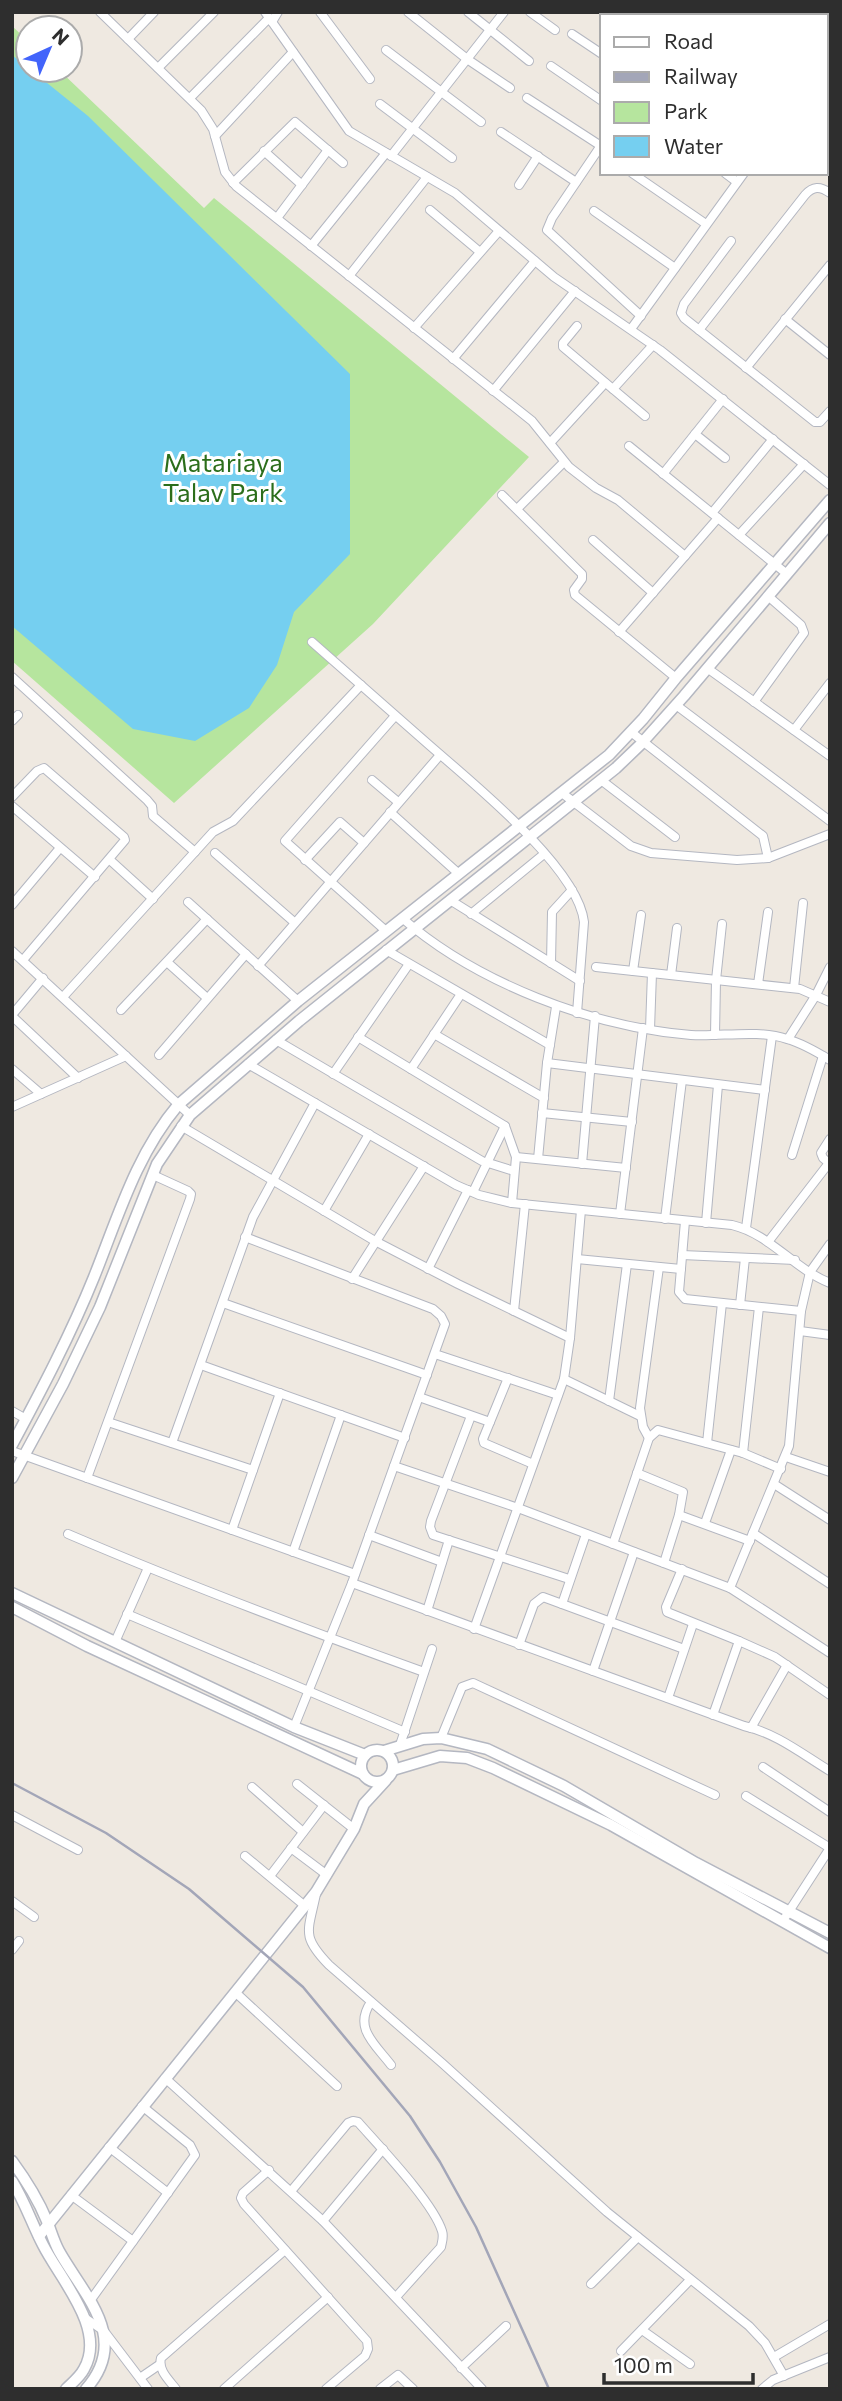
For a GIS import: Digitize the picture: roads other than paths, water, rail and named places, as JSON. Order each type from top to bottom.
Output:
[{"type":"main road","points":[[12,1445],[93,1279],[145,1152],[164,1121],[178,1105],[298,1002],[609,755],[830,499]]},
{"type":"main road","points":[[12,1478],[63,1384],[100,1307],[163,1153],[190,1115],[276,1040],[574,802],[643,742],[827,531]]},
{"type":"main road","points":[[12,1593],[294,1727],[365,1755]]},
{"type":"main road","points":[[12,1607],[87,1646],[376,1782],[386,1780]]},
{"type":"main road","points":[[39,2236],[316,1892],[354,1829],[364,1804],[365,1776],[361,1765],[365,1755],[374,1750],[384,1751],[423,1739],[441,1738],[487,1749],[564,1786],[696,1863],[830,1933]]},
{"type":"main road","points":[[384,1751],[391,1758],[393,1770]]},
{"type":"main road","points":[[364,1804],[393,1770],[440,1756],[467,1758],[611,1825],[830,1948]]},
{"type":"main road","points":[[12,2161],[35,2193],[57,2248],[90,2301],[104,2331],[104,2359],[96,2377],[86,2389]]},
{"type":"main road","points":[[12,2181],[85,2318],[90,2338],[87,2361],[83,2371],[66,2389]]},
{"type":"street","points":[[100,12],[201,110],[215,136],[225,172],[233,183],[532,421],[565,462],[585,480],[618,500],[685,556]]},
{"type":"street","points":[[128,39],[154,12]]},
{"type":"street","points":[[158,68],[214,12]]},
{"type":"street","points":[[190,98],[269,17],[278,12]]},
{"type":"street","points":[[320,12],[370,79]]},
{"type":"street","points":[[408,12],[467,59],[510,88]]},
{"type":"street","points":[[468,12],[529,61]]},
{"type":"street","points":[[311,246],[412,128],[504,12]]},
{"type":"street","points":[[530,12],[555,30]]},
{"type":"street","points":[[269,17],[349,131],[454,193],[535,261],[653,345],[830,485]]},
{"type":"street","points":[[572,34],[600,53]]},
{"type":"street","points":[[386,50],[481,122]]},
{"type":"street","points":[[215,136],[293,52]]},
{"type":"street","points":[[551,66],[600,100]]},
{"type":"street","points":[[527,98],[600,144]]},
{"type":"street","points":[[380,104],[452,158]]},
{"type":"street","points":[[233,183],[295,122],[343,163]]},
{"type":"street","points":[[501,132],[576,182]]},
{"type":"street","points":[[600,146],[548,224],[548,233],[641,316]]},
{"type":"street","points":[[277,218],[328,150]]},
{"type":"street","points":[[264,151],[302,185]]},
{"type":"street","points":[[519,185],[538,156]]},
{"type":"street","points":[[635,175],[706,225]]},
{"type":"street","points":[[728,175],[737,182]]},
{"type":"street","points":[[631,329],[742,175]]},
{"type":"street","points":[[349,276],[427,177]]},
{"type":"street","points":[[699,330],[804,194],[815,187],[821,187],[830,193]]},
{"type":"street","points":[[430,210],[480,252]]},
{"type":"street","points":[[594,211],[675,268]]},
{"type":"street","points":[[414,328],[499,231]]},
{"type":"street","points":[[731,241],[681,309],[684,318],[815,422],[820,422],[830,411]]},
{"type":"street","points":[[453,359],[535,261]]},
{"type":"street","points":[[746,368],[828,271]]},
{"type":"street","points":[[493,391],[575,291]]},
{"type":"street","points":[[785,320],[830,355]]},
{"type":"street","points":[[577,327],[563,343],[563,347],[645,416]]},
{"type":"street","points":[[613,389],[653,345]]},
{"type":"street","points":[[550,443],[605,383]]},
{"type":"street","points":[[663,474],[723,399]]},
{"type":"street","points":[[695,434],[724,458]]},
{"type":"street","points":[[619,632],[685,556],[773,439]]},
{"type":"street","points":[[629,446],[787,574]]},
{"type":"street","points":[[517,509],[565,462]]},
{"type":"street","points":[[739,535],[804,464]]},
{"type":"street","points":[[502,495],[582,573],[582,579],[574,590],[575,596],[676,678]]},
{"type":"street","points":[[593,540],[653,593]]},
{"type":"street","points":[[754,702],[804,633],[801,625],[768,596]]},
{"type":"street","points":[[312,642],[520,826],[572,890],[583,910],[584,922],[577,1013]]},
{"type":"street","points":[[708,668],[830,756]]},
{"type":"street","points":[[12,677],[147,800],[152,806],[155,819],[195,852]]},
{"type":"street","points":[[794,730],[830,683]]},
{"type":"street","points":[[63,997],[213,832],[233,821],[361,685]]},
{"type":"street","points":[[676,705],[830,821]]},
{"type":"street","points":[[386,931],[286,843],[286,839],[395,716]]},
{"type":"street","points":[[631,732],[763,836],[768,858]]},
{"type":"street","points":[[258,966],[440,755]]},
{"type":"street","points":[[12,797],[37,771],[44,768],[124,837],[124,843],[23,960]]},
{"type":"street","points":[[372,780],[398,802]]},
{"type":"street","points":[[601,780],[675,837]]},
{"type":"street","points":[[562,793],[631,846],[651,853],[737,860],[768,858],[830,834]]},
{"type":"street","points":[[13,809],[94,877]]},
{"type":"street","points":[[390,812],[459,874]]},
{"type":"street","points":[[305,860],[340,822],[364,843]]},
{"type":"street","points":[[12,905],[61,848]]},
{"type":"street","points":[[215,853],[294,922]]},
{"type":"street","points":[[471,914],[544,854]]},
{"type":"street","points":[[110,860],[153,899]]},
{"type":"street","points":[[551,963],[552,912],[572,890]]},
{"type":"street","points":[[450,900],[579,981]]},
{"type":"street","points":[[188,902],[298,1002]]},
{"type":"street","points":[[794,988],[803,903]]},
{"type":"street","points":[[758,984],[768,912]]},
{"type":"street","points":[[633,971],[641,915]]},
{"type":"street","points":[[402,918],[470,965],[556,1007],[690,1035],[772,1035],[788,1039],[826,1058],[792,1155]]},
{"type":"street","points":[[121,1010],[206,919]]},
{"type":"street","points":[[715,1035],[716,980],[722,924]]},
{"type":"street","points":[[671,975],[677,928]]},
{"type":"street","points":[[386,950],[550,1045]]},
{"type":"street","points":[[13,953],[190,1115]]},
{"type":"street","points":[[159,1055],[246,954]]},
{"type":"street","points":[[167,962],[207,998]]},
{"type":"street","points":[[333,1074],[409,964]]},
{"type":"street","points":[[596,967],[794,988],[830,1002]]},
{"type":"street","points":[[788,1039],[830,967]]},
{"type":"street","points":[[620,1214],[638,1074],[647,1028],[652,973]]},
{"type":"street","points":[[43,978],[12,1016],[78,1078]]},
{"type":"street","points":[[411,1069],[461,993]]},
{"type":"street","points":[[538,1159],[547,1063],[556,1007]]},
{"type":"street","points":[[582,1164],[595,1016]]},
{"type":"street","points":[[434,1034],[544,1098]]},
{"type":"street","points":[[746,1228],[772,1035]]},
{"type":"street","points":[[358,1037],[505,1126],[516,1157],[512,1203]]},
{"type":"street","points":[[276,1040],[486,1163],[514,1171]]},
{"type":"street","points":[[12,1107],[126,1056]]},
{"type":"street","points":[[547,1063],[765,1090]]},
{"type":"street","points":[[248,1064],[471,1191],[512,1203],[746,1228],[830,1283]]},
{"type":"street","points":[[12,1069],[41,1094]]},
{"type":"street","points":[[665,1219],[682,1080]]},
{"type":"street","points":[[706,1223],[719,1084]]},
{"type":"street","points":[[172,1443],[245,1237],[315,1103]]},
{"type":"street","points":[[542,1113],[632,1122]]},
{"type":"street","points":[[181,1126],[374,1241],[570,1338]]},
{"type":"street","points":[[428,1269],[505,1126]]},
{"type":"street","points":[[324,1211],[369,1134]]},
{"type":"street","points":[[768,1242],[829,1164],[821,1153],[830,1139]]},
{"type":"street","points":[[516,1157],[626,1168]]},
{"type":"street","points":[[352,1279],[424,1166]]},
{"type":"street","points":[[87,1478],[190,1199],[191,1194],[188,1191],[153,1175]]},
{"type":"street","points":[[513,1311],[525,1204]]},
{"type":"street","points":[[474,1629],[564,1379],[582,1210]]},
{"type":"street","points":[[685,1221],[679,1292],[681,1296],[685,1299],[801,1311]]},
{"type":"street","points":[[245,1237],[433,1309],[441,1316],[444,1324],[353,1578],[294,1727]]},
{"type":"street","points":[[730,1588],[786,1457],[792,1429],[801,1311],[810,1272],[830,1244]]},
{"type":"street","points":[[682,1255],[795,1260]]},
{"type":"street","points":[[740,1305],[745,1258]]},
{"type":"street","points":[[576,1259],[681,1269]]},
{"type":"street","points":[[609,1401],[627,1264]]},
{"type":"street","points":[[649,1438],[640,1416],[659,1267]]},
{"type":"street","points":[[223,1303],[427,1376]]},
{"type":"street","points":[[707,1443],[722,1303]]},
{"type":"street","points":[[743,1454],[759,1307]]},
{"type":"street","points":[[800,1331],[830,1335]]},
{"type":"street","points":[[435,1354],[558,1395]]},
{"type":"street","points":[[201,1364],[405,1438]]},
{"type":"street","points":[[509,1378],[483,1439],[484,1443],[533,1464]]},
{"type":"street","points":[[564,1379],[640,1416]]},
{"type":"street","points":[[232,1530],[280,1393]]},
{"type":"street","points":[[419,1397],[490,1422]]},
{"type":"street","points":[[12,1411],[26,1419]]},
{"type":"street","points":[[293,1552],[341,1415]]},
{"type":"street","points":[[471,1416],[430,1527],[433,1535],[569,1579]]},
{"type":"street","points":[[108,1422],[253,1469]]},
{"type":"street","points":[[612,1544],[653,1432],[662,1430],[707,1443],[781,1469]]},
{"type":"street","points":[[705,1523],[731,1450]]},
{"type":"street","points":[[12,1451],[293,1552],[474,1629],[773,1735],[830,1771]]},
{"type":"street","points":[[786,1457],[830,1472]]},
{"type":"street","points":[[394,1466],[518,1508],[730,1588],[830,1653]]},
{"type":"street","points":[[637,1473],[683,1492],[680,1515],[664,1563]]},
{"type":"street","points":[[774,1484],[830,1520]]},
{"type":"street","points":[[680,1515],[752,1537],[830,1584]]},
{"type":"street","points":[[68,1534],[328,1638],[424,1672]]},
{"type":"street","points":[[562,1604],[586,1534]]},
{"type":"street","points":[[369,1535],[442,1562]]},
{"type":"street","points":[[427,1611],[449,1540]]},
{"type":"street","points":[[593,1671],[634,1552]]},
{"type":"street","points":[[115,1642],[148,1568]]},
{"type":"street","points":[[682,1569],[666,1607],[667,1612],[739,1641],[787,1665],[830,1695]]},
{"type":"street","points":[[519,1645],[534,1604],[543,1597],[684,1649]]},
{"type":"street","points":[[127,1614],[405,1732]]},
{"type":"street","points":[[668,1698],[693,1624]]},
{"type":"street","points":[[713,1715],[739,1641]]},
{"type":"street","points":[[400,1745],[432,1649]]},
{"type":"street","points":[[751,1728],[787,1665]]},
{"type":"street","points":[[441,1738],[457,1693],[462,1687],[473,1683],[715,1795]]},
{"type":"street","points":[[763,1767],[830,1812]]},
{"type":"street","points":[[296,1784],[354,1829]]},
{"type":"street","points":[[252,1787],[303,1832]]},
{"type":"street","points":[[746,1796],[830,1848],[783,1922]]},
{"type":"street","points":[[270,1877],[324,1805]]},
{"type":"street","points":[[12,1815],[78,1850]]},
{"type":"street","points":[[291,1848],[327,1875]]},
{"type":"street","points":[[245,1856],[305,1906]]},
{"type":"street","points":[[316,1892],[308,1934],[313,1949],[607,2212],[749,2326],[765,2343],[784,2376]]},
{"type":"street","points":[[12,1901],[33,1917]]},
{"type":"street","points":[[12,1950],[19,1941]]},
{"type":"street","points":[[235,1992],[337,2086]]},
{"type":"street","points":[[371,2002],[363,2016],[363,2024],[391,2064]]},
{"type":"street","points":[[165,2078],[292,2190],[482,2389]]},
{"type":"street","points":[[90,2301],[195,2152],[142,2106]]},
{"type":"street","points":[[292,2190],[348,2123],[353,2120],[358,2122],[383,2149],[433,2213],[443,2238],[441,2247],[396,2297]]},
{"type":"street","points":[[110,2147],[168,2193]]},
{"type":"street","points":[[323,2221],[383,2149]]},
{"type":"street","points":[[269,2170],[243,2193],[241,2198],[367,2341],[365,2356],[326,2389]]},
{"type":"street","points":[[71,2195],[133,2241]]},
{"type":"street","points":[[591,2284],[638,2237]]},
{"type":"street","points":[[140,2378],[159,2365],[161,2358],[285,2250]]},
{"type":"street","points":[[621,2351],[690,2280]]},
{"type":"street","points":[[225,2389],[328,2297]]},
{"type":"street","points":[[85,2318],[104,2331],[148,2389]]},
{"type":"street","points":[[774,2357],[830,2324]]},
{"type":"street","points":[[461,2368],[506,2326]]},
{"type":"street","points":[[642,2330],[690,2364]]},
{"type":"street","points":[[762,2389],[784,2376],[830,2357]]},
{"type":"street","points":[[159,2365],[176,2389]]},
{"type":"street","points":[[380,2389],[398,2375],[413,2389]]},
{"type":"water","name":"Matariaya Talav Park","points":[[12,55],[14,84],[48,84],[88,116],[350,374],[350,554],[294,612],[277,665],[249,708],[195,741],[133,729],[12,626]]},
{"type":"railway","points":[[12,1783],[106,1833],[189,1889],[303,1987],[410,2116],[440,2162],[476,2227],[549,2389]]}]
